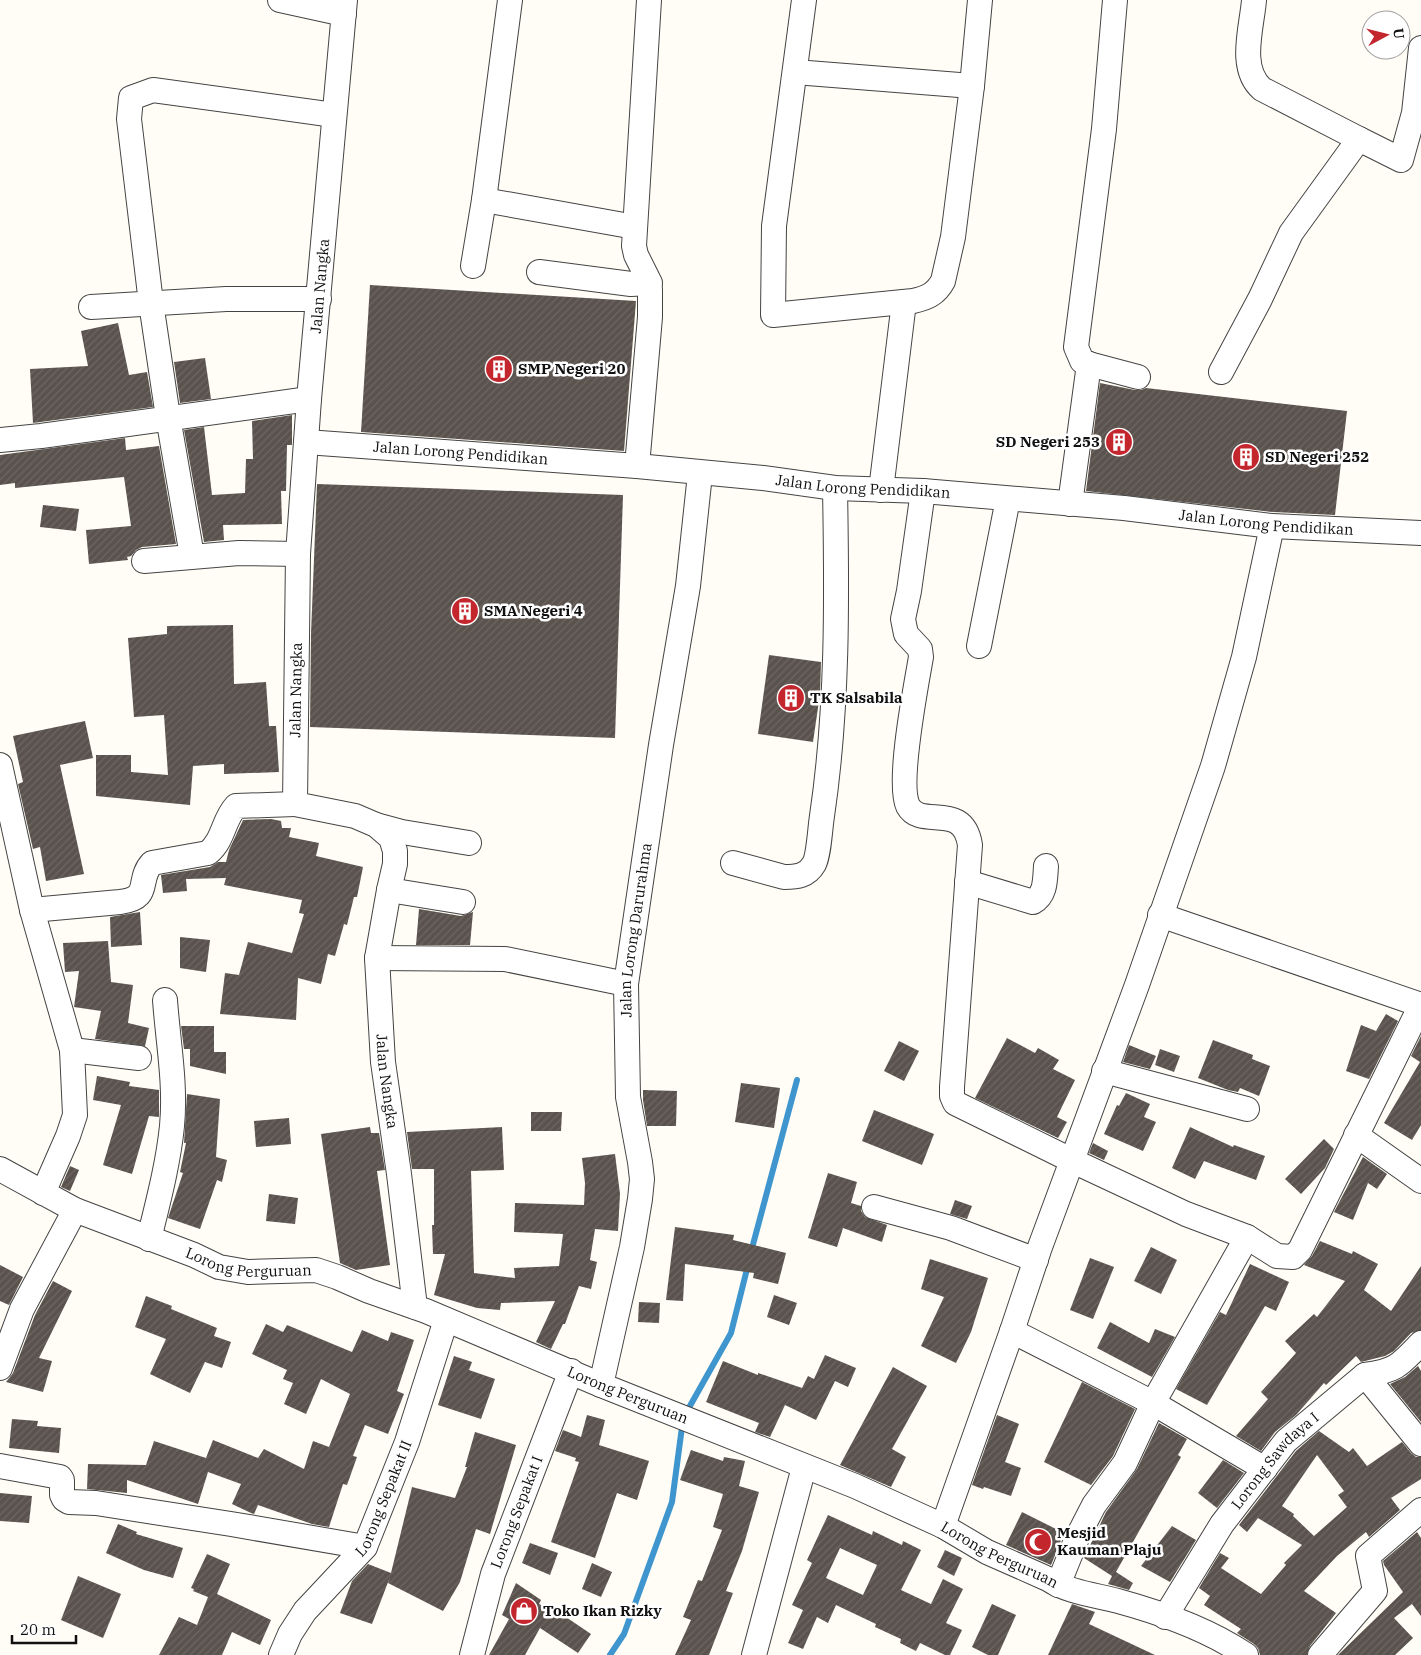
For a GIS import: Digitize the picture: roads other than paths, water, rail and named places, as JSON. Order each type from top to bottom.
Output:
[{"type":"street","points":[[280,0],[344,7]]},
{"type":"street","points":[[473,266],[484,200],[510,0]]},
{"type":"street","points":[[637,466],[650,317],[650,283],[634,246],[649,0]]},
{"type":"street","points":[[804,0],[796,72],[774,226],[773,315],[904,302],[931,296],[940,287],[953,237],[972,86],[980,0]]},
{"type":"street","points":[[1115,0],[1104,130],[1076,347],[1082,361],[1138,376]]},
{"type":"street","points":[[1254,0],[1249,64],[1257,84],[1262,89],[1359,138],[1411,161],[1421,48]]},
{"type":"street","name":"Jalan Nangka","points":[[344,7],[309,399],[298,554],[294,804],[355,816],[376,825],[391,838],[395,851],[395,864],[377,958],[383,1062],[415,1307]]},
{"type":"street","points":[[796,72],[972,86]]},
{"type":"street","points":[[192,556],[151,303],[129,119],[131,98],[153,90],[334,115]]},
{"type":"street","points":[[1220,372],[1260,299],[1291,233],[1359,138]]},
{"type":"street","points":[[484,200],[635,227]]},
{"type":"street","points":[[539,272],[631,284],[650,283]]},
{"type":"street","points":[[91,307],[226,299],[319,300]]},
{"type":"street","points":[[881,490],[904,302]]},
{"type":"street","points":[[1070,504],[1089,364]]},
{"type":"street","points":[[0,440],[309,399]]},
{"type":"street","name":"Jalan Lorong Pendidikan","points":[[306,442],[637,466],[700,474],[762,478],[835,488],[923,491],[1124,508],[1272,526],[1421,533]]},
{"type":"street","name":"Jalan Lorong Darurahma","points":[[601,1385],[632,1247],[640,1199],[642,1179],[640,1162],[628,1097],[626,984],[661,745],[688,586],[700,474]]},
{"type":"street","points":[[733,863],[784,877],[793,877],[802,876],[816,860],[826,791],[831,735],[837,607],[835,488]]},
{"type":"street","points":[[923,491],[903,620],[906,634],[920,649],[921,657],[904,788],[911,810],[919,814],[959,822],[966,829],[970,845],[960,956],[952,1096],[955,1103],[1072,1162],[1186,1214],[1247,1237],[1271,1253],[1281,1257],[1293,1257],[1298,1254],[1421,1005],[1160,915]]},
{"type":"street","points":[[979,646],[1008,499]]},
{"type":"street","points":[[943,1526],[1036,1260],[1214,766],[1244,657],[1272,526]]},
{"type":"street","points":[[144,561],[239,553],[298,554]]},
{"type":"street","points":[[0,765],[32,910],[72,1050],[75,1115],[43,1193]]},
{"type":"street","points":[[32,910],[134,899],[139,896],[142,890],[146,872],[152,863],[208,853],[213,849],[220,840],[236,806],[294,804]]},
{"type":"street","points":[[376,825],[402,832],[469,843]]},
{"type":"street","points":[[967,882],[1033,902],[1039,898],[1044,886],[1046,866]]},
{"type":"street","points":[[389,890],[463,902]]},
{"type":"street","points":[[377,958],[505,959],[626,984]]},
{"type":"street","points":[[149,1239],[166,1171],[172,1125],[172,1072],[165,1000]]},
{"type":"street","points":[[72,1050],[139,1058]]},
{"type":"street","points":[[1104,1071],[1247,1109]]},
{"type":"street","points":[[1356,1135],[1421,1180]]},
{"type":"street","name":"Lorong Perguruan","points":[[0,1170],[75,1210],[194,1255],[220,1267],[234,1270],[271,1272],[316,1270],[337,1276],[369,1291],[415,1307],[601,1385],[855,1486],[943,1526],[988,1552],[1058,1585],[1121,1602],[1165,1617],[1211,1635],[1246,1655]]},
{"type":"street","points":[[874,1207],[951,1228],[1036,1260]]},
{"type":"street","points":[[0,1368],[22,1309],[75,1210]]},
{"type":"street","points":[[1058,1585],[1077,1538],[1094,1506],[1125,1463],[1153,1403],[1247,1237]]},
{"type":"street","name":"Lorong Sepakat II","points":[[281,1655],[290,1634],[305,1611],[365,1547],[407,1442],[446,1320]]},
{"type":"street","points":[[1012,1331],[1153,1403],[1264,1469]]},
{"type":"street","name":"Lorong Sawdaya I","points":[[1165,1617],[1222,1524],[1286,1441],[1365,1375],[1380,1373],[1399,1366],[1421,1343]]},
{"type":"street","name":"Lorong Sepakat I","points":[[472,1655],[493,1574],[571,1371]]},
{"type":"street","points":[[1365,1375],[1421,1444]]},
{"type":"street","points":[[0,1466],[60,1477],[62,1480],[62,1495],[69,1502],[96,1503],[365,1547]]},
{"type":"street","points":[[754,1655],[804,1467]]},
{"type":"street","points":[[1320,1655],[1375,1591],[1368,1556],[1421,1510]]},
{"type":"waterway","points":[[751,1252],[797,1080]]},
{"type":"waterway","points":[[686,1413],[731,1333],[748,1265]]},
{"type":"waterway","points":[[610,1655],[624,1634],[672,1502],[682,1427]]},
{"type":"place","name":"SMP Negeri 20","points":[[499,369]]},
{"type":"place","name":"SD Negeri 253","points":[[1119,442]]},
{"type":"place","name":"SD Negeri 252","points":[[1246,457]]},
{"type":"place","name":"SMA Negeri 4","points":[[465,611]]},
{"type":"place","name":"TK Salsabila","points":[[791,698]]},
{"type":"place","name":"Mesjid Kauman Plaju","points":[[1038,1542]]},
{"type":"place","name":"Toko Ikan Rizky","points":[[524,1611]]}]
